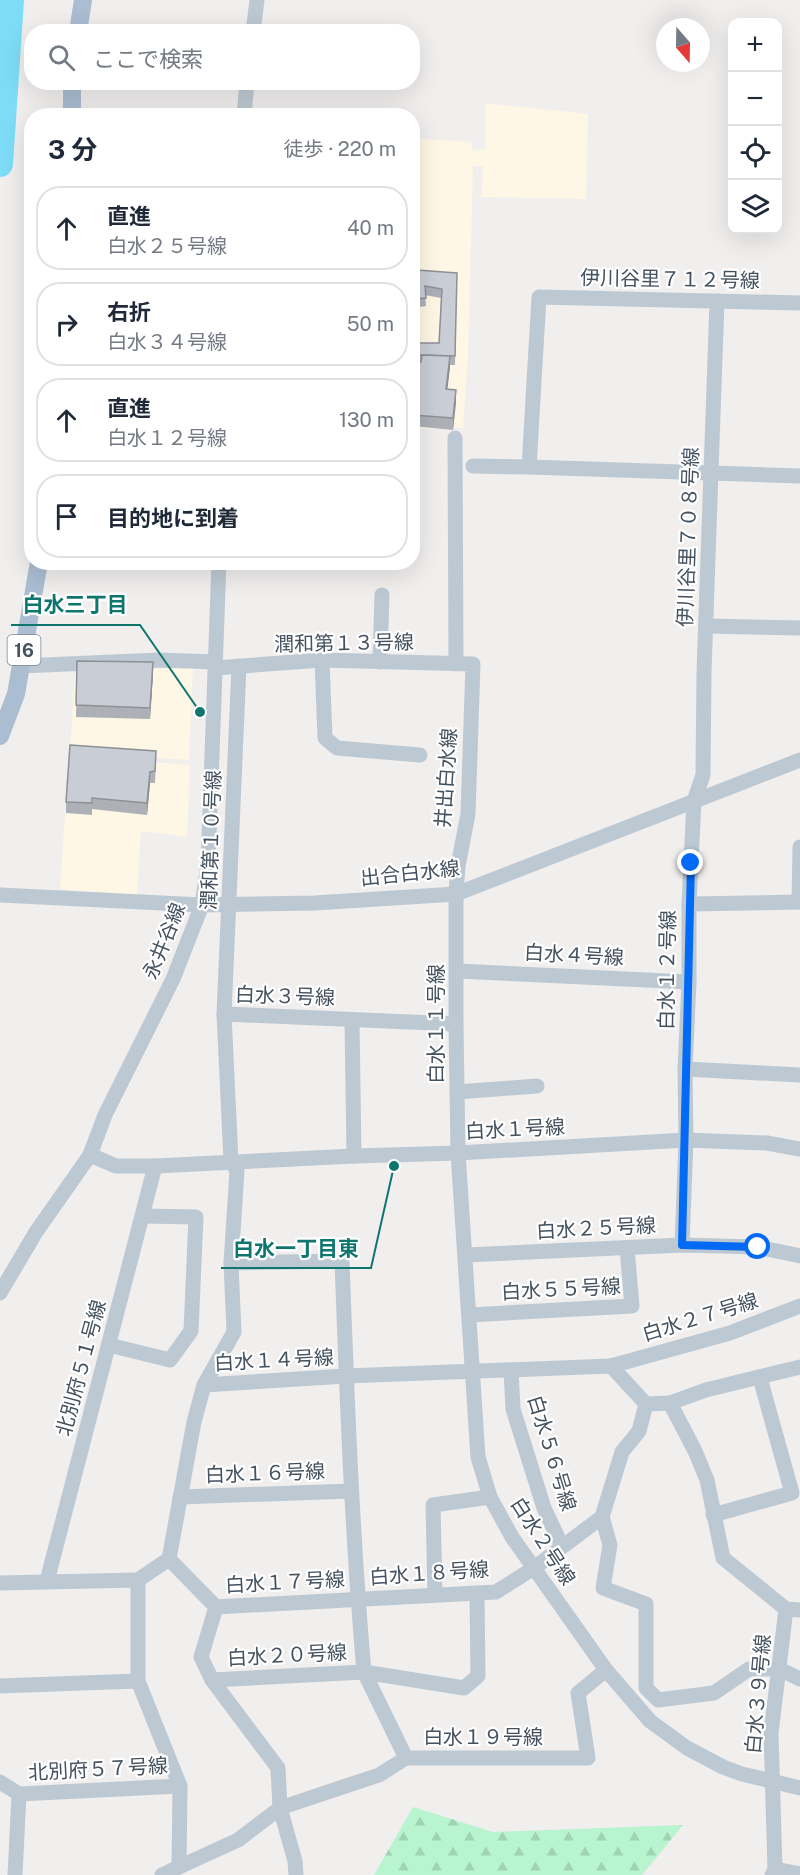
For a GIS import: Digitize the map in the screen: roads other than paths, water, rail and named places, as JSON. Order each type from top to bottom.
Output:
[{"type":"main road","points":[[79,24],[83,0]]},
{"type":"main road","points":[[72,90],[72,108]]},
{"type":"main road","name":"16","points":[[0,736],[16,694],[38,570]]},
{"type":"street","points":[[254,24],[257,0]]},
{"type":"street","points":[[245,108],[246,90]]},
{"type":"street","name":"伊川谷里７１２号線","points":[[529,467],[539,297],[800,303]]},
{"type":"street","name":"伊川谷里７０８号線","points":[[704,775],[704,672],[717,301]]},
{"type":"street","points":[[455,438],[456,664]]},
{"type":"street","points":[[473,466],[800,476]]},
{"type":"street","name":"永井谷線","points":[[0,1293],[36,1232],[90,1155],[105,1115],[173,979],[202,905],[208,864],[219,570]]},
{"type":"street","points":[[380,662],[382,595]]},
{"type":"street","points":[[706,626],[800,628]]},
{"type":"street","name":"潤和第１３号線","points":[[21,666],[159,660],[239,666],[322,660],[473,664]]},
{"type":"street","points":[[322,660],[325,738],[337,748],[420,755]]},
{"type":"street","name":"井出白水線","points":[[456,894],[458,866],[468,814],[473,664]]},
{"type":"street","name":"潤和第１０号線","points":[[224,1014],[239,666]]},
{"type":"street","name":"出合白水線","points":[[0,895],[229,905],[315,903],[456,894],[800,760]]},
{"type":"street","name":"白水１２号線","points":[[682,1245],[686,1140],[685,1069],[689,982],[689,904],[694,801],[704,775]]},
{"type":"street","points":[[210,807],[233,806]]},
{"type":"street","points":[[689,904],[799,902],[800,847]]},
{"type":"street","name":"白水１１号線","points":[[456,894],[458,1154]]},
{"type":"street","name":"白水４号線","points":[[457,971],[689,982]]},
{"type":"street","name":"白水３号線","points":[[231,1161],[224,1014],[456,1024]]},
{"type":"street","points":[[352,1020],[354,1156]]},
{"type":"street","points":[[685,1069],[800,1075]]},
{"type":"street","points":[[457,1092],[537,1086]]},
{"type":"street","name":"白水１号線","points":[[90,1155],[116,1166],[155,1166],[354,1156],[458,1154],[686,1140],[767,1143],[800,1149]]},
{"type":"street","name":"白水２号線","points":[[458,1154],[478,1457],[490,1497],[512,1537],[606,1670],[650,1721],[687,1748],[723,1767],[800,1788]]},
{"type":"street","points":[[0,1583],[138,1580],[170,1559],[194,1422],[204,1385],[234,1332],[231,1263],[237,1171],[231,1161]]},
{"type":"street","name":"北別府５１号線","points":[[46,1581],[110,1345],[155,1166]]},
{"type":"street","points":[[110,1345],[170,1360],[191,1331],[196,1217],[143,1216]]},
{"type":"street","name":"白水２５号線","points":[[466,1255],[682,1245],[758,1247],[800,1256]]},
{"type":"street","name":"白水５５号線","points":[[469,1315],[632,1306],[627,1248]]},
{"type":"street","name":"白水２０号線","points":[[216,1607],[201,1657],[212,1680],[364,1672],[351,1491],[342,1261],[231,1263]]},
{"type":"street","name":"白水２７号線","points":[[472,1371],[611,1366],[730,1333],[800,1306]]},
{"type":"street","points":[[611,1366],[646,1404],[670,1403],[706,1390],[800,1367]]},
{"type":"street","name":"白水５６号線","points":[[511,1370],[513,1409],[544,1508],[562,1546]]},
{"type":"street","name":"白水１４号線","points":[[204,1385],[472,1371]]},
{"type":"street","points":[[713,1515],[792,1493],[760,1378]]},
{"type":"street","points":[[670,1403],[695,1451],[706,1480],[723,1558],[793,1610]]},
{"type":"street","points":[[646,1404],[639,1431],[622,1452],[602,1517],[610,1545],[603,1588],[646,1604],[646,1688],[658,1700],[714,1693],[749,1669],[779,1669],[800,1678]]},
{"type":"street","name":"白水１６号線","points":[[180,1497],[351,1491]]},
{"type":"street","points":[[435,1595],[433,1505],[490,1497]]},
{"type":"street","name":"白水１８号線","points":[[357,1598],[496,1592],[534,1568],[602,1517]]},
{"type":"street","points":[[170,1559],[216,1607]]},
{"type":"street","points":[[138,1580],[138,1681],[180,1786],[179,1867]]},
{"type":"street","points":[[364,1672],[464,1688],[478,1676],[477,1593]]},
{"type":"street","name":"白水１７号線","points":[[216,1607],[357,1598]]},
{"type":"street","name":"白水３９号線","points":[[774,1872],[774,1782],[771,1734],[779,1669],[793,1610]]},
{"type":"street","name":"白水１９号線","points":[[162,1875],[238,1840],[280,1808],[379,1775],[406,1758],[588,1758],[578,1693],[606,1670]]},
{"type":"street","points":[[364,1672],[406,1758]]},
{"type":"street","points":[[212,1680],[278,1768],[280,1808],[295,1861],[296,1875]]},
{"type":"street","points":[[0,1686],[138,1681]]},
{"type":"street","points":[[0,1782],[19,1794],[15,1875]]},
{"type":"street","name":"北別府５７号線","points":[[19,1794],[180,1786]]},
{"type":"street","points":[[774,1872],[800,1874]]},
{"type":"waterway","points":[[0,164],[11,0]]},
{"type":"place","name":"白水三丁目","points":[[200,712]]},
{"type":"place","name":"白水一丁目東","points":[[394,1166]]}]
